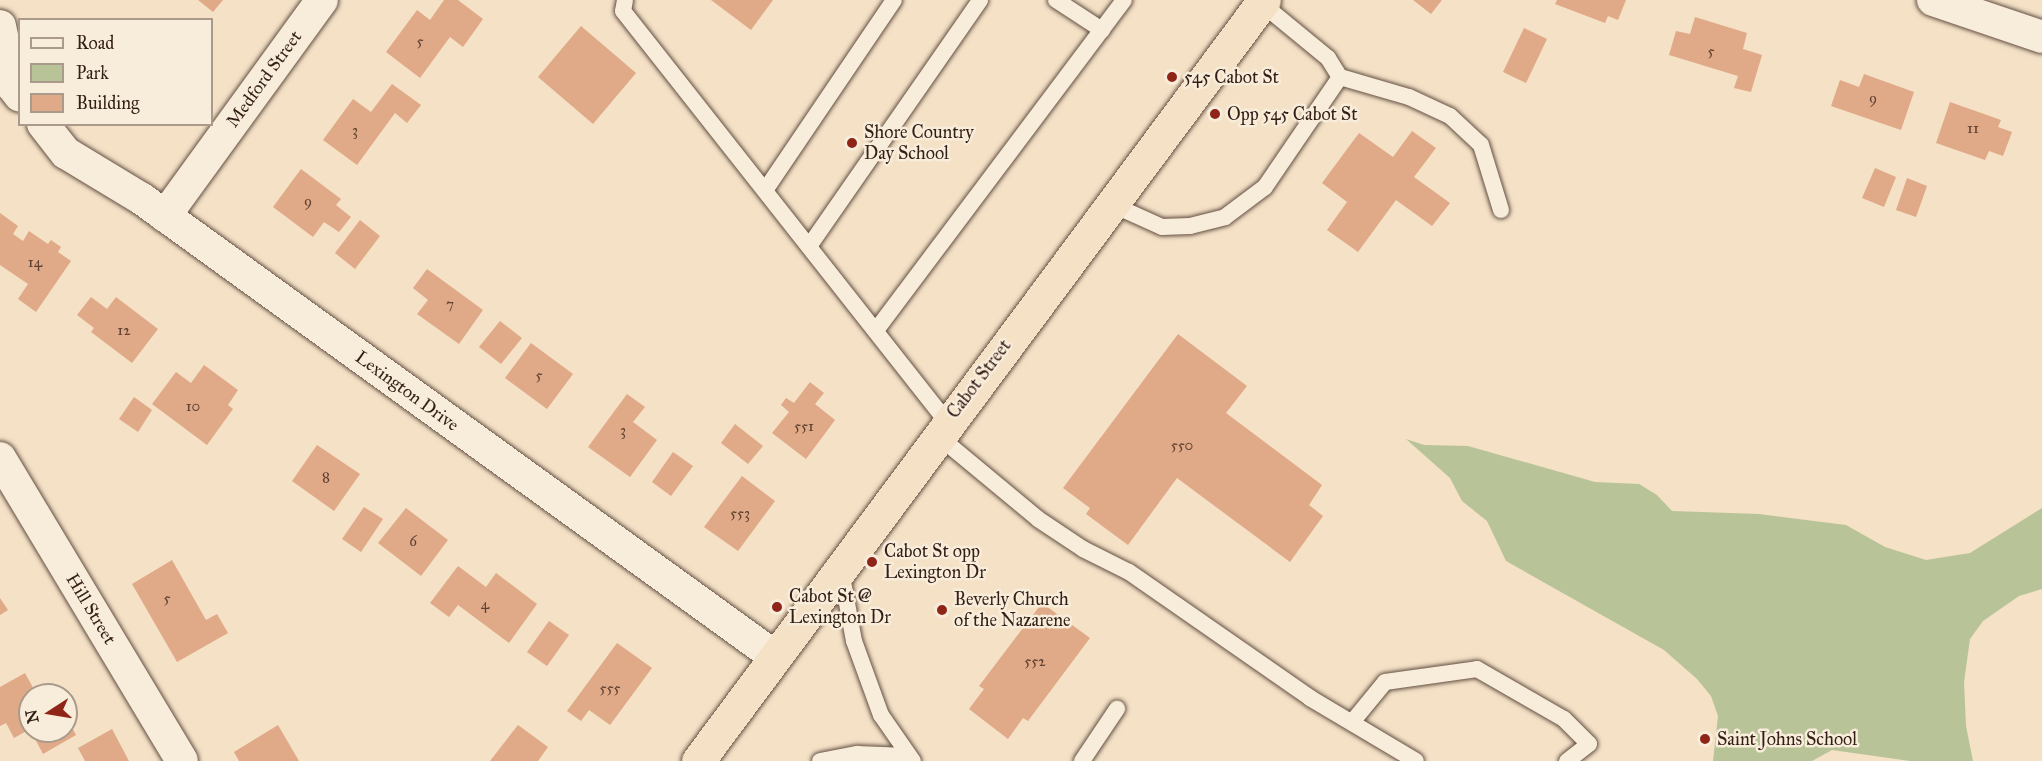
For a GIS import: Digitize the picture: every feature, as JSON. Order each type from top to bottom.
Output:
[{"type":"highway","name":"Cabot Street","points":[[698,761],[942,428],[1262,2]]},
{"type":"street","name":"Medford Street","points":[[165,216],[322,0]]},
{"type":"street","points":[[1933,0],[2042,36]]},
{"type":"street","points":[[0,26],[13,87],[18,93]]},
{"type":"street","name":"Lexington Drive","points":[[45,126],[66,153],[165,216],[774,656]]},
{"type":"street","name":"Hill Street","points":[[0,458],[182,761]]},
{"type":"lane","points":[[625,0],[623,11],[877,329],[942,428],[1038,519],[1083,549],[1129,572],[1310,698],[1353,721],[1416,761]]},
{"type":"lane","points":[[766,189],[894,0]]},
{"type":"lane","points":[[810,244],[980,0]]},
{"type":"lane","points":[[1056,0],[1102,30]]},
{"type":"lane","points":[[877,329],[1124,0]]},
{"type":"lane","points":[[1262,2],[1328,58],[1340,78],[1409,97],[1450,116],[1481,145],[1501,210]]},
{"type":"lane","points":[[1111,204],[1162,227],[1190,226],[1225,217],[1264,187],[1340,78]]},
{"type":"lane","points":[[840,567],[858,652],[881,715],[910,759]]},
{"type":"lane","points":[[1353,721],[1385,682],[1477,669],[1564,719],[1588,744],[1567,761]]},
{"type":"lane","points":[[1082,761],[1117,709]]},
{"type":"lane","points":[[820,761],[857,754],[910,759]]},
{"type":"green space","points":[[1406,439],[1424,445],[1468,446],[1595,482],[1639,484],[1657,495],[1672,511],[1759,514],[1846,525],[1885,547],[1926,560],[1970,553],[2042,508],[2042,589],[2019,596],[1983,621],[1970,639],[1964,682],[1966,726],[1973,761],[1910,761],[1832,750],[1812,761],[1713,761],[1718,716],[1711,696],[1697,679],[1664,650],[1506,561],[1487,521],[1462,501],[1450,478]]},
{"type":"building","points":[[198,0],[223,0],[213,12]]},
{"type":"building","points":[[444,0],[458,0],[483,19],[463,47],[450,37],[420,78],[386,52],[417,10],[430,20]]},
{"type":"building","points":[[711,0],[773,0],[751,30]]},
{"type":"building","points":[[1413,0],[1442,0],[1431,14]]},
{"type":"building","points":[[1557,0],[1626,0],[1618,20],[1608,16],[1605,23],[1555,4]]},
{"type":"building","points":[[1695,17],[1747,33],[1743,49],[1762,55],[1751,92],[1734,88],[1738,76],[1669,55],[1676,31],[1690,34]]},
{"type":"building","points":[[581,26],[636,73],[593,124],[538,77]]},
{"type":"building","points":[[1524,28],[1547,39],[1526,83],[1503,72]]},
{"type":"building","points":[[1864,74],[1914,92],[1901,130],[1831,106],[1840,80],[1859,87]]},
{"type":"building","points":[[392,84],[421,105],[407,123],[395,113],[357,165],[323,140],[353,99],[371,112]]},
{"type":"building","points":[[1950,102],[2001,120],[1998,127],[2012,132],[2003,156],[1989,151],[1985,160],[1936,143]]},
{"type":"building","points":[[1412,131],[1436,148],[1414,177],[1450,203],[1432,226],[1396,200],[1358,252],[1327,230],[1347,202],[1322,183],[1359,133],[1393,157]]},
{"type":"building","points":[[1875,168],[1896,177],[1884,207],[1862,198]]},
{"type":"building","points":[[301,169],[341,199],[336,205],[351,217],[339,232],[324,222],[313,237],[273,207]]},
{"type":"building","points":[[1907,178],[1927,186],[1916,217],[1896,210]]},
{"type":"building","points":[[0,213],[18,226],[13,234],[23,241],[29,231],[48,244],[51,240],[61,247],[58,252],[71,261],[36,312],[18,299],[28,284],[0,265]]},
{"type":"building","points":[[360,220],[380,236],[355,269],[335,253]]},
{"type":"building","points":[[427,269],[483,310],[459,344],[417,314],[428,300],[413,288]]},
{"type":"building","points":[[91,297],[107,309],[116,297],[158,329],[132,363],[91,332],[94,328],[77,315]]},
{"type":"building","points":[[500,321],[522,338],[501,364],[479,347]]},
{"type":"building","points":[[1178,334],[1247,386],[1226,413],[1322,485],[1309,505],[1323,516],[1290,562],[1177,478],[1128,545],[1086,514],[1090,508],[1063,488]]},
{"type":"building","points":[[531,343],[573,374],[547,409],[505,378]]},
{"type":"building","points":[[204,365],[238,390],[228,405],[233,409],[207,445],[152,404],[176,372],[191,383]]},
{"type":"building","points":[[810,382],[824,393],[815,404],[835,420],[806,459],[772,433],[789,412],[781,405],[786,398],[794,403]]},
{"type":"building","points":[[627,394],[645,407],[633,422],[657,440],[630,477],[588,447]]},
{"type":"building","points":[[134,397],[152,410],[138,432],[119,419]]},
{"type":"building","points":[[735,424],[763,446],[748,464],[721,443]]},
{"type":"building","points":[[317,445],[360,474],[334,511],[292,481]]},
{"type":"building","points":[[673,452],[693,466],[671,496],[652,482]]},
{"type":"building","points":[[742,476],[775,501],[738,551],[704,527]]},
{"type":"building","points":[[364,507],[383,519],[361,552],[342,539]]},
{"type":"building","points":[[406,508],[448,540],[421,576],[378,543]]},
{"type":"building","points":[[172,560],[206,620],[217,614],[228,633],[177,662],[132,584]]},
{"type":"building","points":[[458,566],[486,587],[496,573],[537,604],[509,643],[458,605],[449,617],[430,603]]},
{"type":"building","points":[[0,598],[8,610],[0,615]]},
{"type":"building","points":[[1042,603],[1090,638],[1028,721],[1023,718],[1008,739],[969,709],[984,689],[979,686]]},
{"type":"building","points":[[549,621],[569,635],[547,666],[527,652]]},
{"type":"building","points":[[617,643],[652,668],[610,725],[589,710],[581,721],[567,711]]},
{"type":"building","points":[[25,673],[30,683],[18,683],[18,736],[14,738],[6,723],[0,726],[0,687]]},
{"type":"building","points":[[278,725],[299,761],[239,761],[234,752]]},
{"type":"building","points":[[518,725],[548,747],[538,761],[490,761]]},
{"type":"building","points":[[112,729],[129,761],[85,761],[78,748]]},
{"type":"building","points":[[37,743],[62,743],[43,754]]},
{"type":"place","name":"545 Cabot St","points":[[1172,77]]},
{"type":"place","name":"Opp 545 Cabot St","points":[[1215,114]]},
{"type":"place","name":"Shore Country Day School","points":[[852,143]]},
{"type":"place","name":"Cabot St opp Lexington Dr","points":[[872,562]]},
{"type":"place","name":"Cabot St @ Lexington Dr","points":[[777,607]]},
{"type":"place","name":"Beverly Church of the Nazarene","points":[[942,610]]},
{"type":"place","name":"Saint Johns School","points":[[1705,739]]}]
